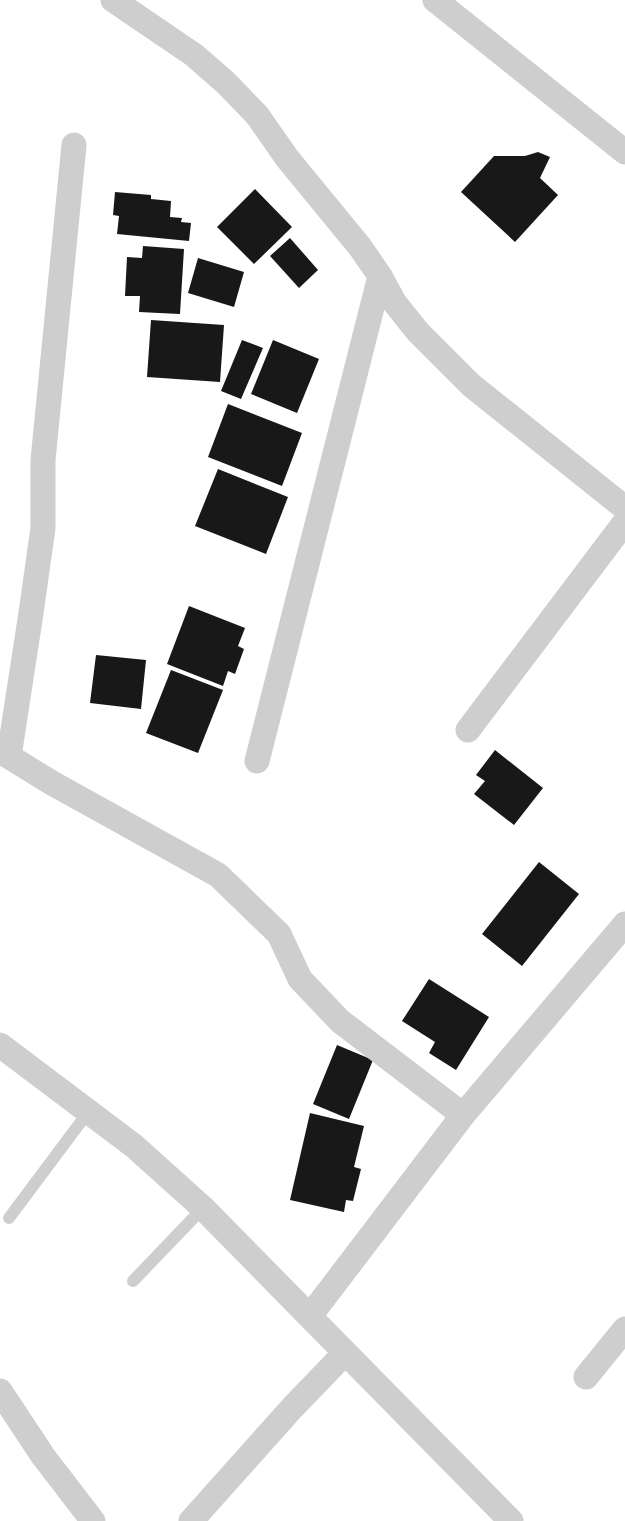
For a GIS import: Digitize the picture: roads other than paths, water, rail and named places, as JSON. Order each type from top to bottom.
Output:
[{"type":"street","points":[[113,0],[194,55],[226,83],[257,115],[288,158],[360,247],[380,276],[394,302],[418,332],[471,385],[625,508]]},
{"type":"street","points":[[435,0],[625,152]]},
{"type":"street","points":[[74,145],[43,460],[42,528],[31,613],[4,753],[52,783],[218,875],[279,934],[300,979],[340,1022],[463,1115]]},
{"type":"street","points":[[257,761],[380,276]]},
{"type":"street","points":[[468,730],[625,522]]},
{"type":"street","points":[[310,1316],[463,1115],[625,924]]},
{"type":"street","points":[[0,1044],[134,1146],[203,1208],[511,1521]]},
{"type":"street","points":[[586,1377],[625,1329]]},
{"type":"street","points":[[191,1521],[292,1408],[345,1353]]},
{"type":"street","points":[[0,1391],[43,1456],[93,1521]]},
{"type":"lane","points":[[10,1218],[89,1111]]},
{"type":"lane","points":[[133,1281],[203,1208]]}]
